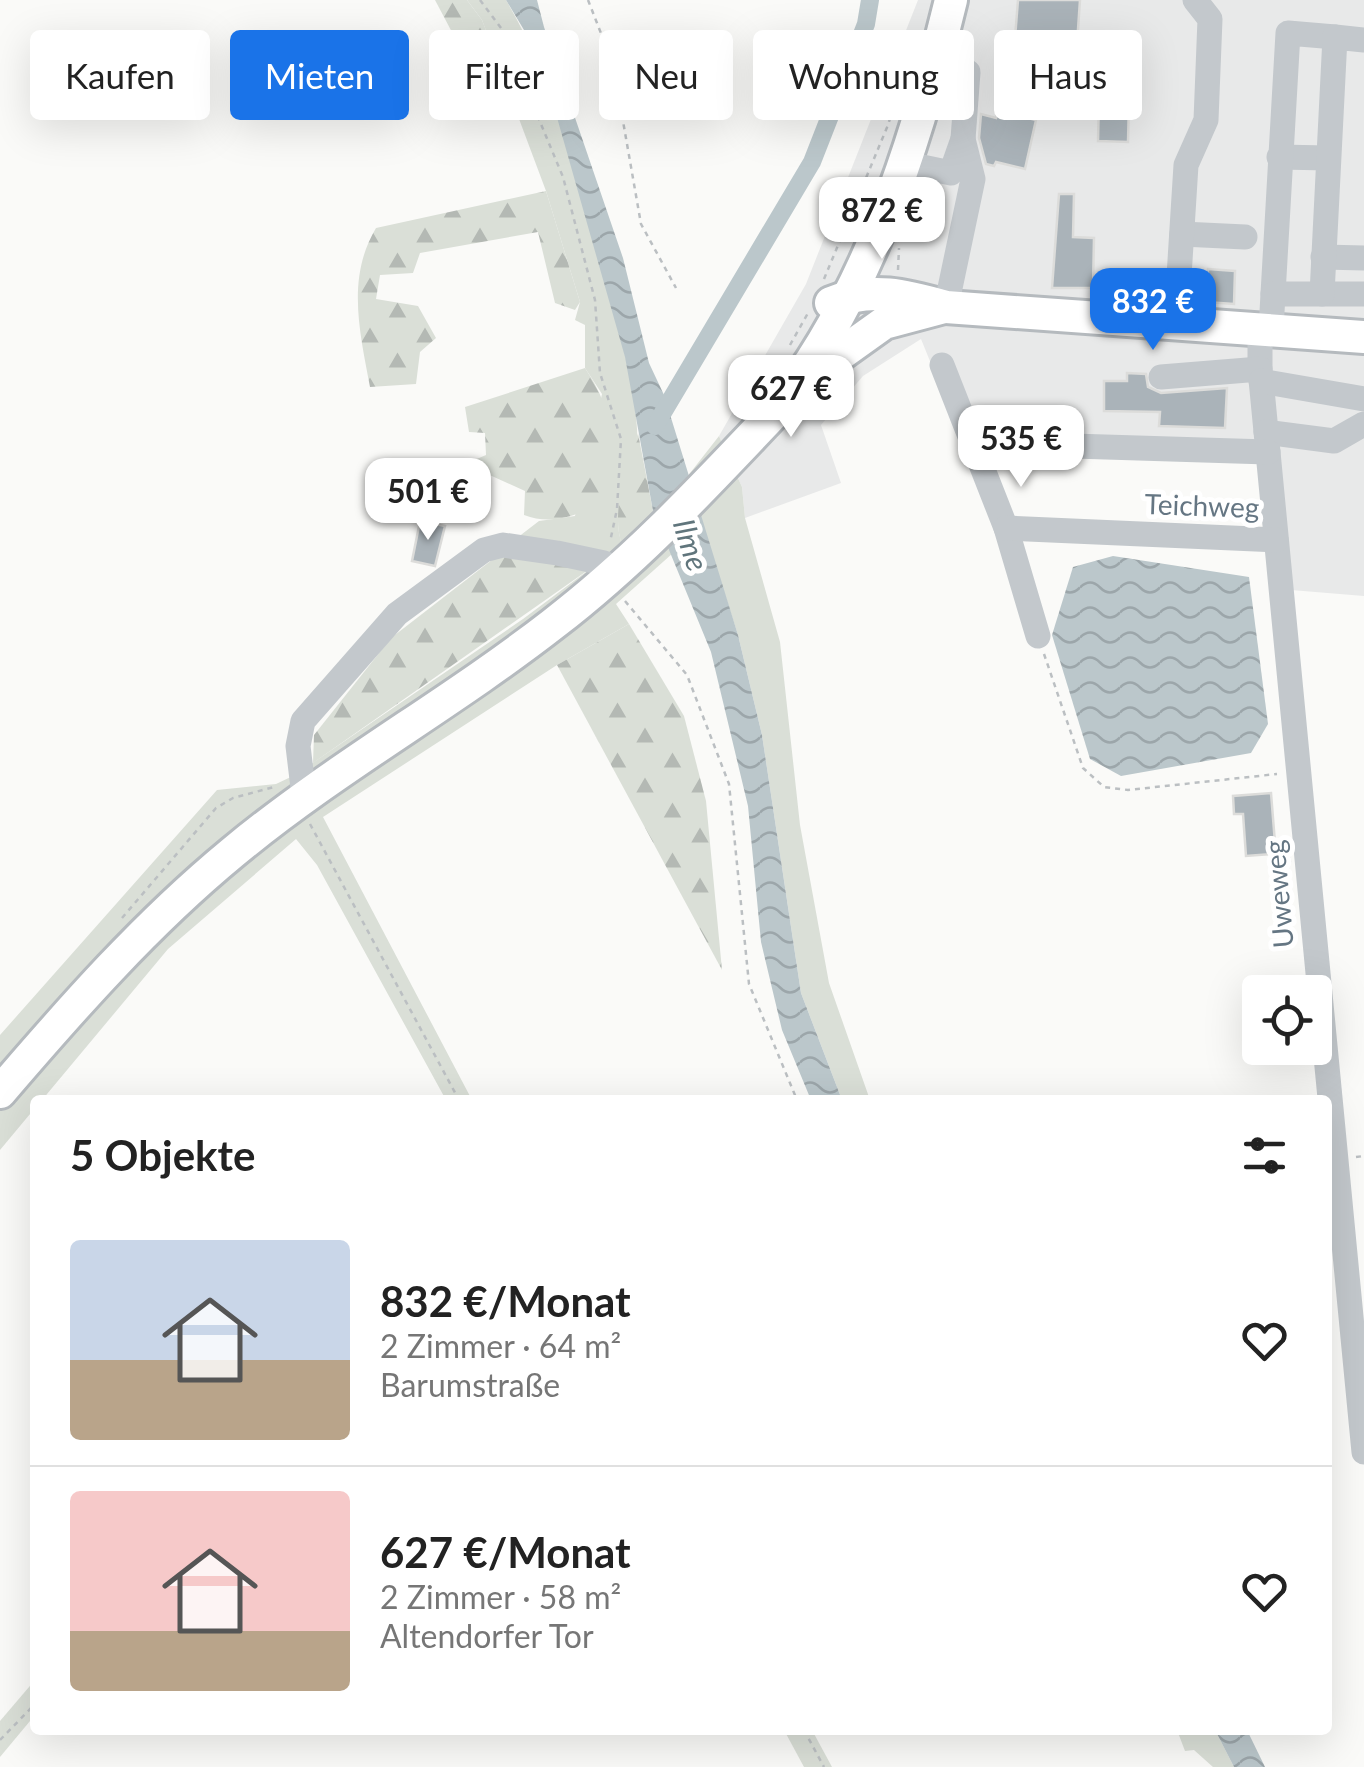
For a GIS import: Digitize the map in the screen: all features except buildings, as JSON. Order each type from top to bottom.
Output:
[{"type":"main road","points":[[0,1092],[102,976],[174,904],[304,796],[496,666],[617,568],[731,460],[788,373],[828,292],[904,110],[941,0]]},
{"type":"main road","points":[[936,30],[950,0]]},
{"type":"main road","points":[[731,460],[828,292],[873,242],[903,163],[911,120]]},
{"type":"main road","points":[[873,242],[891,308]]},
{"type":"main road","points":[[828,292],[868,318],[891,308],[946,307],[1364,337]]},
{"type":"main road","points":[[788,373],[891,308]]},
{"type":"street","points":[[1176,324],[1186,164],[1206,120],[1210,19],[1194,0]]},
{"type":"street","name":"Uweweg","points":[[1329,1095],[1260,375],[1273,294],[1288,33],[1335,36]]},
{"type":"street","points":[[1322,294],[1335,36],[1364,40]]},
{"type":"street","points":[[903,163],[950,173],[963,139],[964,120]]},
{"type":"street","points":[[946,307],[974,179],[963,139]]},
{"type":"street","points":[[1279,156],[1328,158]]},
{"type":"street","points":[[1182,234],[1245,237]]},
{"type":"street","points":[[1323,257],[1364,258]]},
{"type":"street","points":[[1273,294],[1364,294]]},
{"type":"street","points":[[942,365],[1006,528],[1038,636]]},
{"type":"street","points":[[1161,376],[1260,375],[1364,399]]},
{"type":"street","points":[[972,443],[1334,441],[1364,424]]},
{"type":"street","name":"Teichweg","points":[[1006,528],[1276,540]]},
{"type":"street","points":[[304,796],[298,746],[302,721],[397,614],[484,550],[503,545],[617,568]]},
{"type":"street","name":"Uweweg","points":[[1332,1122],[1364,1452]]},
{"type":"path","points":[[480,0],[501,28],[563,176],[595,300],[600,373],[621,439],[617,568],[687,675],[730,784],[749,984],[794,1095]]},
{"type":"path","points":[[588,0],[613,64],[641,224],[676,288]]},
{"type":"path","points":[[788,373],[828,292],[891,120]]},
{"type":"path","points":[[1038,636],[1083,768],[1104,786],[1128,790],[1298,772]]},
{"type":"path","points":[[304,796],[306,816],[456,1095]]},
{"type":"path","points":[[0,1740],[30,1709]]},
{"type":"path","points":[[807,1735],[824,1767]]},
{"type":"shaded area","points":[[918,0],[1364,0],[1364,596],[1291,590],[1276,457],[962,440],[921,339],[863,376],[821,425],[841,483],[745,518],[742,487],[719,436],[806,284],[871,120],[974,120],[974,30],[906,30]]},
{"type":"green space","points":[[435,0],[467,0],[486,30],[451,30]]},
{"type":"green space","points":[[467,0],[506,0],[522,30],[486,30]]},
{"type":"green space","points":[[519,120],[559,120],[621,340],[637,429],[619,512],[621,541],[653,511],[673,553],[616,604],[629,624],[557,665],[323,817],[469,1095],[443,1095],[317,865],[296,839],[168,949],[46,1095],[30,1095],[30,1114],[0,1150],[0,1035],[217,790],[276,784],[295,775],[523,619],[610,554],[513,541],[539,521],[575,516],[602,394],[585,368],[585,325],[575,320],[580,302]]},
{"type":"green space","points":[[546,191],[580,302],[575,310],[555,303],[538,232],[420,253],[413,273],[380,275],[376,299],[418,306],[436,338],[420,352],[416,384],[370,387],[358,286],[361,266],[376,228]]},
{"type":"green space","points":[[585,368],[603,402],[610,433],[602,503],[554,519],[524,515],[525,491],[472,467],[472,461],[486,455],[485,433],[469,432],[465,407]]},
{"type":"green space","points":[[638,433],[653,511],[621,542],[619,501]]},
{"type":"green space","points":[[719,436],[742,487],[745,518],[780,642],[800,825],[829,983],[868,1095],[840,1095],[801,993],[762,735],[738,635],[687,477]]},
{"type":"green space","points":[[497,556],[591,568],[313,763],[314,735],[391,638]]},
{"type":"green space","points":[[629,624],[684,716],[706,801],[722,970],[557,665]]},
{"type":"green space","points":[[30,1686],[30,1721],[0,1757],[0,1721]]},
{"type":"green space","points":[[787,1735],[815,1735],[832,1767],[804,1767]]},
{"type":"green space","points":[[1179,1735],[1218,1735],[1234,1767],[1213,1767],[1194,1750],[1185,1751]]},
{"type":"water","points":[[506,0],[537,0],[545,30],[524,30]]},
{"type":"water","name":"Ilme","points":[[558,120],[576,120],[623,258],[649,363],[664,395],[738,635],[762,735],[801,993],[840,1095],[809,1095],[782,1030],[761,942],[748,806],[711,652],[653,511],[625,357]]},
{"type":"water","points":[[1113,556],[1249,577],[1268,724],[1251,753],[1121,776],[1090,759],[1052,635],[1073,567]]},
{"type":"water","points":[[1218,1735],[1249,1735],[1265,1767],[1234,1767]]},
{"type":"waterway","points":[[655,426],[812,162],[866,24],[870,0]]}]
